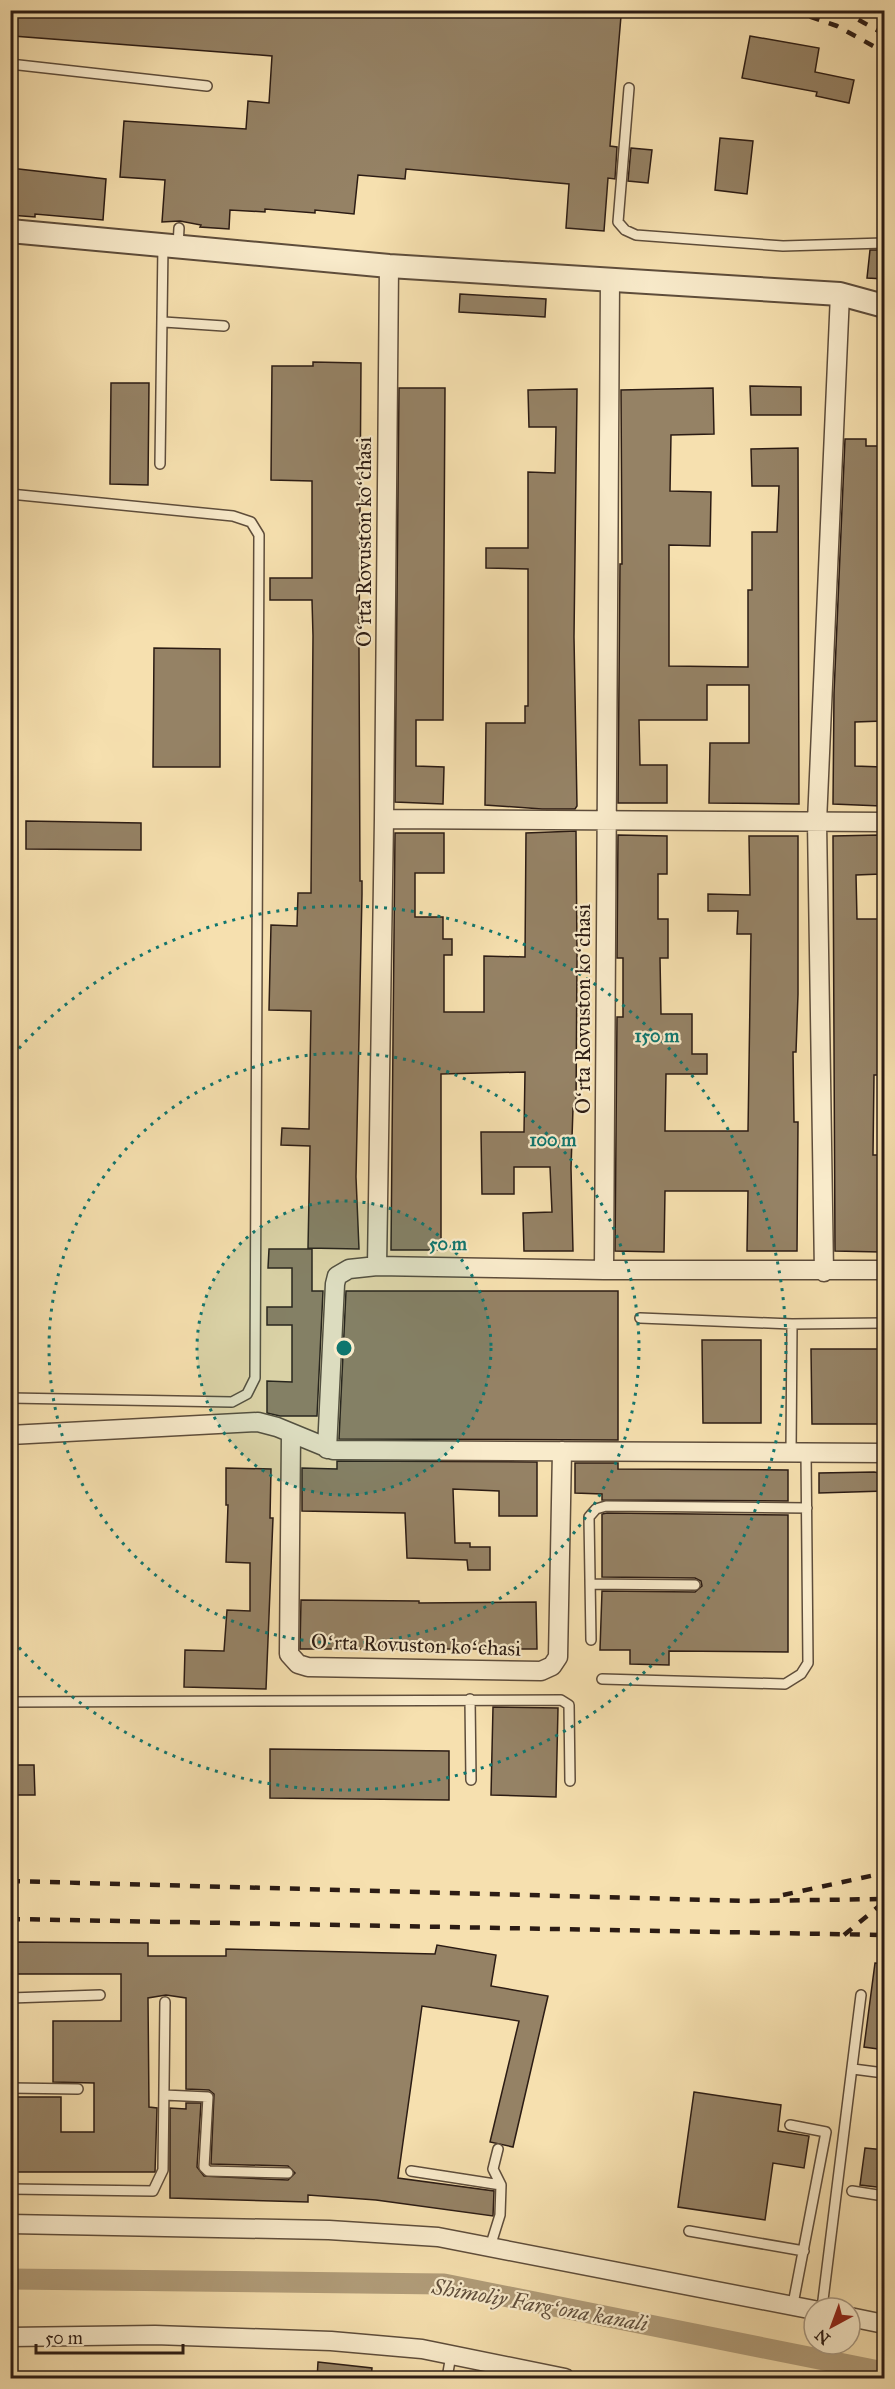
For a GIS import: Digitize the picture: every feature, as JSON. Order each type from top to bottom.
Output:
[{"type":"street","points":[[10,231],[173,239],[388,266],[840,294],[885,306]]},
{"type":"street","name":"Oʻrta Rovuston koʻchasi","points":[[376,1266],[384,819],[388,266]]},
{"type":"street","name":"Oʻrta Rovuston koʻchasi","points":[[604,1270],[610,279]]},
{"type":"street","points":[[824,1272],[817,822],[840,294]]},
{"type":"street","points":[[384,819],[885,822]]},
{"type":"street","points":[[327,1449],[337,1276],[349,1269],[376,1266],[824,1272],[885,1270]]},
{"type":"street","points":[[10,1435],[258,1422],[327,1449],[885,1453]]},
{"type":"street","name":"Oʻrta Rovuston koʻchasi","points":[[291,1433],[289,1654],[298,1664],[308,1667],[541,1671],[552,1666],[558,1656],[562,1451]]},
{"type":"street","points":[[10,2224],[329,2230],[438,2237],[802,2307]]},
{"type":"street","points":[[862,2319],[885,2324]]},
{"type":"street","points":[[10,2337],[155,2335],[331,2341],[422,2349],[566,2379]]},
{"type":"lane","points":[[10,64],[207,86]]},
{"type":"lane","points":[[628,88],[618,222],[625,230],[636,235],[735,244],[885,243]]},
{"type":"lane","points":[[160,464],[164,321],[173,239]]},
{"type":"lane","points":[[164,321],[224,326]]},
{"type":"lane","points":[[10,494],[233,516],[251,522],[259,535],[255,1378],[247,1394],[232,1402],[10,1398]]},
{"type":"lane","points":[[639,1318],[792,1324],[885,1323]]},
{"type":"lane","points":[[602,1679],[785,1684],[801,1674],[808,1663],[807,1509],[799,1452],[792,1324]]},
{"type":"lane","points":[[591,1640],[589,1517],[596,1509],[606,1506],[807,1509]]},
{"type":"lane","points":[[590,1584],[695,1585]]},
{"type":"lane","points":[[470,1700],[471,1779]]},
{"type":"lane","points":[[10,1702],[561,1700],[568,1705],[570,1781]]},
{"type":"lane","points":[[10,1998],[100,1995]]},
{"type":"lane","points":[[824,2296],[861,1995]]},
{"type":"lane","points":[[10,2189],[153,2191],[163,2170],[165,2002]]},
{"type":"lane","points":[[853,2068],[885,2073]]},
{"type":"lane","points":[[10,2088],[78,2089]]},
{"type":"lane","points":[[164,2095],[208,2097],[204,2167],[208,2171],[288,2173]]},
{"type":"lane","points":[[790,2125],[826,2132],[793,2304]]},
{"type":"lane","points":[[490,2247],[500,2215],[501,2185],[493,2169],[498,2149]]},
{"type":"lane","points":[[411,2171],[501,2185]]},
{"type":"lane","points":[[852,2191],[885,2196]]},
{"type":"lane","points":[[689,2231],[804,2251]]},
{"type":"lane","points":[[447,2379],[451,2355]]},
{"type":"building","points":[[15,10],[617,10],[616,15],[621,16],[610,146],[617,147],[615,179],[608,178],[604,231],[566,228],[569,184],[406,169],[405,179],[358,175],[354,214],[315,210],[315,213],[265,209],[265,212],[230,210],[229,229],[200,227],[201,225],[180,221],[162,222],[165,180],[120,177],[124,121],[246,129],[248,101],[269,103],[272,56],[13,36]]},
{"type":"building","points":[[750,36],[819,48],[815,72],[854,80],[849,103],[816,96],[817,92],[742,78]]},
{"type":"building","points":[[720,138],[753,141],[747,194],[715,190]]},
{"type":"building","points":[[631,148],[652,150],[648,183],[628,181]]},
{"type":"building","points":[[10,168],[106,179],[103,220],[35,214],[35,217],[10,215]]},
{"type":"building","points":[[870,250],[885,250],[885,279],[867,278]]},
{"type":"building","points":[[460,294],[546,299],[545,317],[459,312]]},
{"type":"building","points":[[313,362],[361,363],[359,647],[360,881],[362,881],[362,894],[356,1177],[359,1249],[308,1248],[310,1146],[281,1145],[282,1128],[309,1129],[311,1011],[269,1010],[271,925],[297,926],[298,893],[311,893],[313,636],[312,600],[270,600],[270,578],[312,578],[312,481],[271,480],[272,366],[313,366]]},
{"type":"building","points":[[111,383],[149,383],[148,485],[110,484]]},
{"type":"building","points":[[750,386],[801,387],[801,415],[751,415]]},
{"type":"building","points":[[399,388],[445,388],[443,720],[416,720],[416,766],[444,767],[443,804],[395,802]]},
{"type":"building","points":[[713,388],[714,434],[671,435],[670,491],[711,492],[710,546],[669,545],[669,666],[748,667],[748,590],[752,590],[752,532],[777,532],[779,486],[752,486],[751,449],[798,448],[799,804],[709,803],[710,743],[749,743],[749,685],[707,685],[707,720],[639,720],[640,765],[667,765],[667,803],[618,803],[620,564],[622,564],[621,390]]},
{"type":"building","points":[[577,389],[574,637],[577,806],[575,809],[542,809],[485,805],[486,723],[525,723],[525,706],[528,706],[528,569],[486,568],[486,548],[528,548],[528,472],[555,473],[556,427],[529,427],[528,390]]},
{"type":"building","points":[[845,439],[866,439],[866,446],[885,446],[883,721],[855,722],[855,766],[882,767],[881,806],[833,804],[834,693]]},
{"type":"building","points":[[154,648],[220,649],[220,767],[153,767]]},
{"type":"building","points":[[26,821],[141,823],[141,850],[26,849]]},
{"type":"building","points":[[576,831],[576,1108],[573,1108],[571,1168],[573,1251],[524,1251],[523,1213],[552,1212],[550,1167],[514,1167],[514,1194],[482,1194],[481,1132],[524,1132],[525,1072],[441,1074],[441,1250],[391,1250],[395,833],[444,833],[444,873],[415,873],[415,917],[443,917],[443,939],[452,939],[452,955],[444,955],[444,1012],[484,1012],[484,956],[525,957],[526,833]]},
{"type":"building","points":[[618,835],[667,836],[667,874],[658,874],[658,919],[668,919],[668,958],[660,958],[661,1014],[692,1014],[692,1054],[707,1054],[707,1074],[666,1074],[665,1131],[748,1131],[751,934],[737,934],[738,911],[708,911],[708,894],[750,895],[749,836],[798,836],[798,994],[796,1052],[793,1052],[794,1122],[798,1122],[797,1251],[747,1251],[748,1191],[665,1191],[664,1252],[615,1251],[617,1017],[623,1017],[623,958],[617,958]]},
{"type":"building","points":[[880,835],[881,874],[856,875],[857,919],[880,919],[881,1075],[874,1075],[873,1155],[881,1155],[880,1252],[835,1251],[833,836]]},
{"type":"building","points":[[269,1249],[312,1249],[312,1291],[323,1291],[317,1416],[280,1416],[267,1413],[267,1381],[292,1382],[292,1325],[267,1325],[267,1307],[292,1307],[292,1268],[268,1268]]},
{"type":"building","points":[[346,1291],[618,1291],[618,1440],[339,1439]]},
{"type":"building","points":[[702,1340],[761,1340],[761,1423],[703,1423]]},
{"type":"building","points":[[811,1349],[885,1349],[885,1424],[812,1424]]},
{"type":"building","points":[[337,1461],[537,1462],[537,1516],[499,1516],[499,1491],[453,1489],[455,1543],[470,1543],[470,1547],[490,1547],[490,1570],[468,1570],[467,1560],[407,1558],[405,1513],[302,1511],[302,1468],[337,1469]]},
{"type":"building","points":[[575,1463],[618,1463],[618,1469],[788,1470],[788,1501],[602,1500],[602,1494],[575,1493]]},
{"type":"building","points":[[226,1468],[271,1469],[270,1518],[273,1518],[266,1689],[184,1687],[185,1650],[224,1651],[227,1610],[250,1611],[250,1563],[226,1562],[228,1505],[226,1505]]},
{"type":"building","points":[[874,1472],[885,1474],[885,1491],[819,1493],[819,1473]]},
{"type":"building","points":[[602,1514],[788,1515],[788,1652],[669,1651],[669,1665],[630,1664],[630,1650],[600,1650],[602,1591],[695,1592],[702,1586],[701,1581],[695,1578],[602,1577]]},
{"type":"building","points":[[301,1600],[419,1601],[419,1603],[536,1602],[537,1649],[300,1649]]},
{"type":"building","points":[[493,1707],[558,1708],[556,1797],[491,1795]]},
{"type":"building","points":[[270,1749],[449,1751],[449,1800],[270,1798]]},
{"type":"building","points":[[10,1765],[34,1765],[35,1795],[10,1795]]},
{"type":"building","points":[[10,1942],[148,1943],[148,1956],[226,1956],[226,1949],[435,1954],[437,1945],[496,1955],[491,1986],[548,1996],[513,2147],[490,2142],[519,2021],[422,2006],[398,2178],[494,2191],[493,2216],[376,2200],[308,2195],[308,2202],[170,2198],[170,2108],[186,2109],[186,2103],[201,2103],[197,2167],[204,2176],[288,2180],[295,2173],[288,2166],[211,2164],[214,2094],[209,2090],[186,2089],[186,1998],[166,1995],[148,1998],[149,2107],[157,2108],[155,2172],[10,2172],[10,2097],[61,2097],[61,2132],[94,2132],[94,2083],[53,2082],[53,2021],[121,2021],[121,1974],[10,1974]]},
{"type":"building","points":[[875,1963],[885,1964],[885,2050],[864,2047]]},
{"type":"building","points":[[694,2092],[781,2105],[778,2131],[809,2136],[804,2168],[773,2163],[765,2220],[678,2207]]},
{"type":"building","points":[[865,2148],[885,2150],[885,2188],[860,2185]]},
{"type":"building","points":[[318,2362],[372,2368],[371,2379],[317,2379]]},
{"type":"waterway","name":"Shimoliy Fargʻona kanali","points":[[10,2279],[444,2284],[884,2372]]},
{"type":"railway","points":[[791,10],[837,26],[884,52]]},
{"type":"railway","points":[[841,10],[884,34]]},
{"type":"railway","points":[[783,1895],[884,1873]]},
{"type":"railway","points":[[10,1881],[748,1901],[884,1899]]},
{"type":"railway","points":[[844,1935],[884,1902]]},
{"type":"railway","points":[[10,1919],[884,1935]]}]
